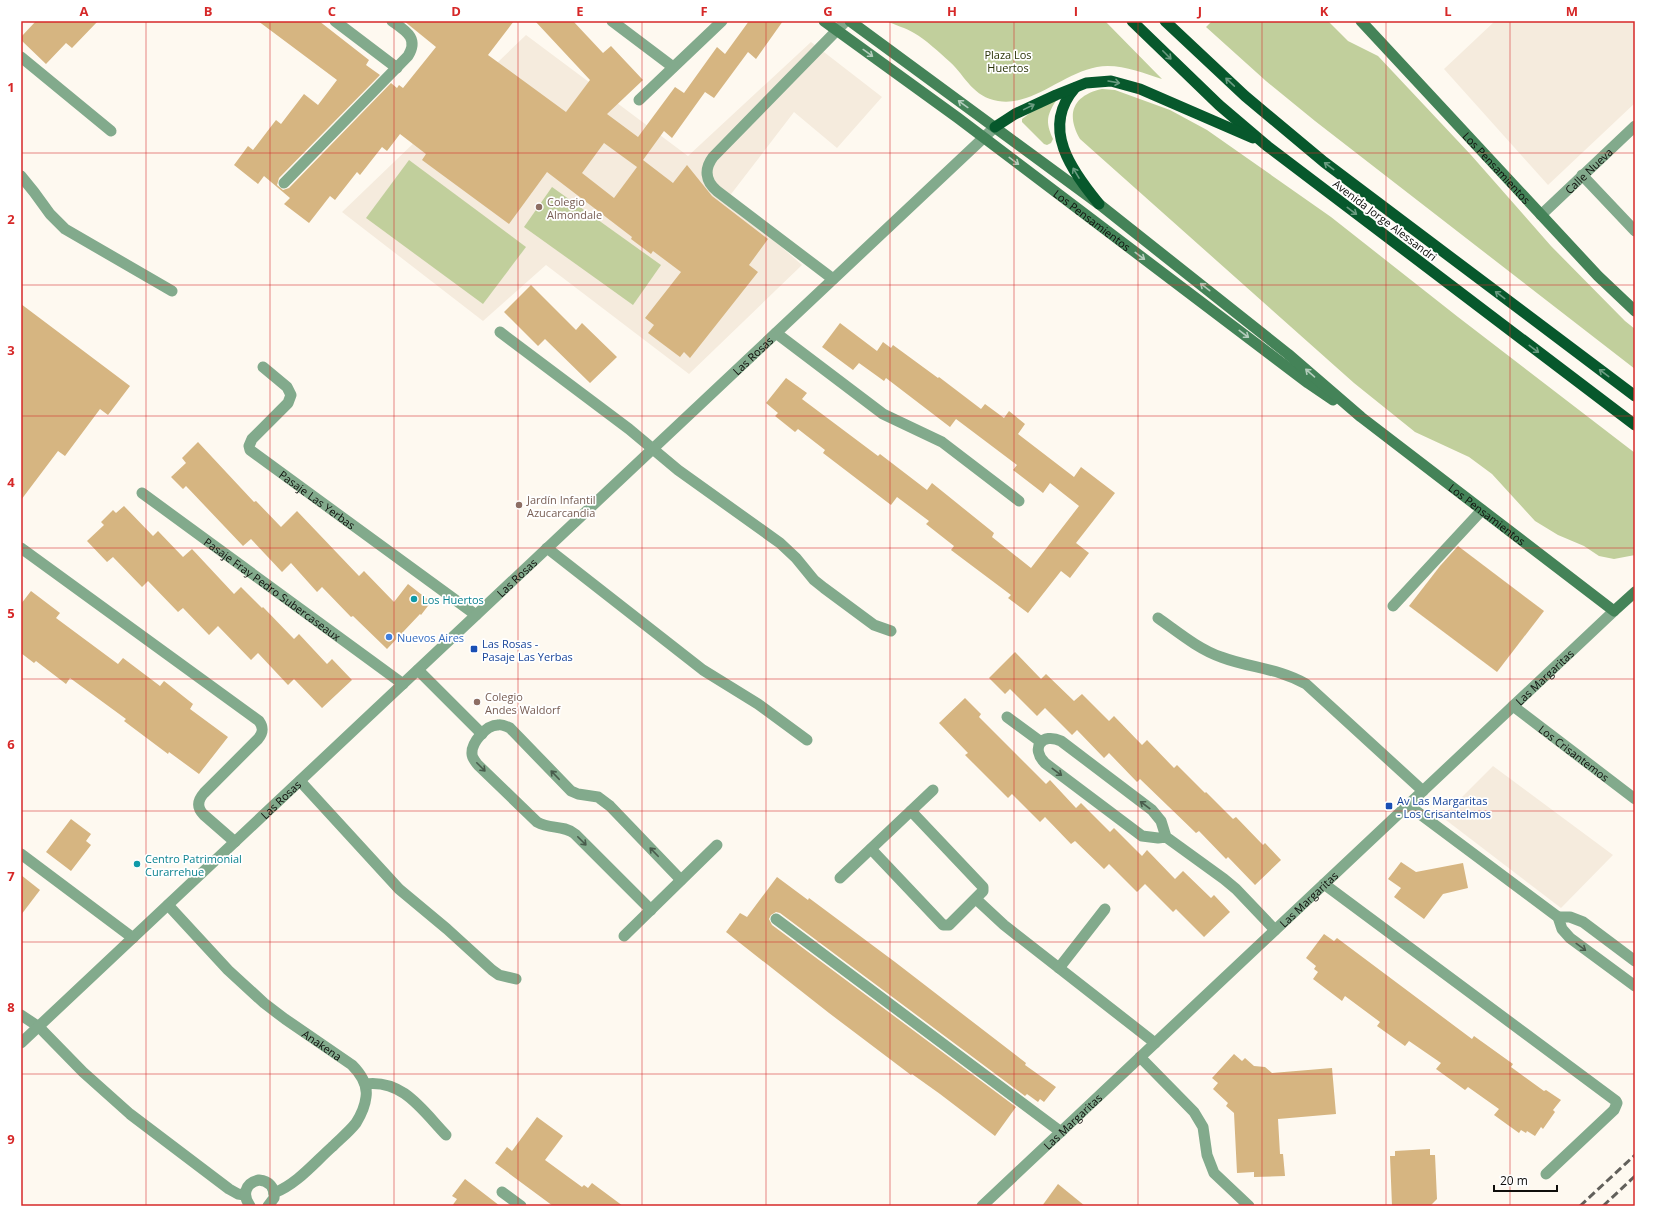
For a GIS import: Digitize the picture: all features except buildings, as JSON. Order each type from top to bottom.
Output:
[{"type":"highway","name":"Avenida Jorge Alessandri","points":[[1132,21],[1220,105],[1266,145],[1635,425]]},
{"type":"highway","name":"Avenida Jorge Alessandri","points":[[1165,21],[1245,96],[1324,162],[1635,396]]},
{"type":"highway","points":[[995,127],[1043,100],[1096,81],[1111,81],[1140,89],[1266,145]]},
{"type":"highway","points":[[1076,87],[1068,96],[1061,112],[1060,134],[1062,146],[1085,188],[1098,204]]},
{"type":"main road","name":"Los Pensamientos","points":[[824,21],[983,137],[1308,384],[1361,417]]},
{"type":"main road","name":"Los Pensamientos","points":[[850,21],[1098,204],[1282,349],[1361,417],[1614,611]]},
{"type":"main road","name":"Los Pensamientos","points":[[1361,21],[1598,276],[1635,311]]},
{"type":"main road","name":"Las Margaritas","points":[[1614,611],[1635,592]]},
{"type":"street","points":[[335,21],[397,68]]},
{"type":"street","points":[[284,183],[397,68],[412,50],[413,43],[411,36],[392,21]]},
{"type":"street","points":[[612,21],[673,67]]},
{"type":"street","points":[[639,100],[722,21]]},
{"type":"street","points":[[833,279],[717,191],[708,181],[706,174],[707,168],[713,157],[846,21]]},
{"type":"street","points":[[21,57],[110,131]]},
{"type":"street","name":"Calle Nueva","points":[[1541,215],[1635,126]]},
{"type":"street","name":"Las Rosas","points":[[21,1043],[995,127]]},
{"type":"street","points":[[1582,175],[1635,231]]},
{"type":"street","points":[[21,176],[50,214],[65,229],[172,291]]},
{"type":"street","points":[[500,332],[653,449],[678,470],[780,543],[796,558],[814,580],[824,588],[874,625],[891,631]]},
{"type":"street","points":[[776,333],[883,414],[942,442],[1019,501]]},
{"type":"street","name":"Pasaje Las Yerbas","points":[[263,367],[287,387],[291,396],[288,403],[252,439],[249,446],[250,450],[476,615]]},
{"type":"street","name":"Pasaje Fray Pedro Subercaseaux","points":[[142,494],[403,684]]},
{"type":"street","points":[[1392,606],[1482,510]]},
{"type":"street","points":[[21,548],[259,721],[263,729],[262,735],[204,793],[198,804],[204,815],[235,842]]},
{"type":"street","points":[[547,548],[703,670],[758,704],[807,740]]},
{"type":"street","name":"Las Margaritas","points":[[987,1205],[1140,1057],[1614,611]]},
{"type":"street","points":[[1158,618],[1212,654],[1232,661],[1280,672],[1292,676],[1306,684],[1423,791]]},
{"type":"street","points":[[418,670],[482,734]]},
{"type":"street","name":"Los Crisantemos","points":[[1513,706],[1635,799]]},
{"type":"street","points":[[1007,717],[1041,742]]},
{"type":"street","points":[[651,910],[575,834],[566,828],[547,826],[537,822],[478,765],[474,760],[472,748],[482,734],[493,725],[504,725],[510,728],[571,791],[578,794],[598,797],[610,806],[681,880]]},
{"type":"street","points":[[1166,837],[1158,838],[1142,836],[1045,763],[1040,758],[1038,752],[1038,747],[1041,742],[1044,739],[1055,738],[1079,754],[1152,810],[1161,821],[1166,837],[1224,879],[1275,930]]},
{"type":"street","points":[[300,781],[399,889],[447,929],[492,970],[499,975],[516,979]]},
{"type":"street","points":[[840,878],[933,790]]},
{"type":"street","points":[[1408,805],[1558,917],[1562,929],[1570,938],[1635,986]]},
{"type":"street","points":[[872,849],[943,925],[949,925],[976,899],[984,891],[983,887],[911,811]]},
{"type":"street","points":[[624,936],[718,845]]},
{"type":"street","points":[[21,854],[133,938]]},
{"type":"street","points":[[1324,884],[1616,1101],[1617,1103],[1614,1110],[1546,1174]]},
{"type":"street","points":[[976,899],[1004,925],[1156,1043]]},
{"type":"street","name":"Anakena","points":[[168,906],[244,985],[285,1019],[352,1065],[359,1072],[365,1084]]},
{"type":"street","points":[[1059,968],[1105,909]]},
{"type":"street","points":[[1558,917],[1570,917],[1583,922],[1635,961]]},
{"type":"street","points":[[776,919],[1061,1132]]},
{"type":"street","points":[[21,1015],[39,1026],[83,1072],[130,1114],[229,1189],[238,1194],[245,1195]]},
{"type":"street","points":[[1140,1057],[1194,1112],[1203,1127],[1207,1154],[1214,1173],[1249,1206]]},
{"type":"street","points":[[274,1193],[287,1187],[297,1179],[355,1124],[364,1108],[366,1099],[365,1084],[381,1083],[397,1088],[411,1099],[446,1135]]},
{"type":"street","points":[[250,1206],[246,1201],[245,1195],[249,1184],[259,1180],[269,1183],[274,1193],[272,1203],[268,1206]]},
{"type":"street","points":[[502,1192],[521,1206]]},
{"type":"shaded area","points":[[1495,21],[1635,21],[1635,103],[1548,185],[1444,69]]},
{"type":"shaded area","name":"Colegio Almondale","points":[[526,35],[688,156],[811,42],[882,97],[837,148],[794,112],[725,202],[770,237],[802,265],[689,374],[546,265],[483,321],[342,212]]},
{"type":"shaded area","points":[[1493,766],[1613,855],[1561,908],[1442,817]]},
{"type":"green space","name":"Plaza Los Huertos","points":[[886,21],[1105,21],[1162,79],[1122,67],[1097,67],[1084,70],[1023,99],[1011,102],[998,101],[989,99],[976,91],[950,62],[923,39],[908,30]]},
{"type":"green space","points":[[1212,21],[1328,21],[1348,41],[1378,56],[1471,155],[1551,246],[1625,321],[1635,329],[1635,369],[1315,121],[1266,81],[1206,27]]},
{"type":"green space","points":[[1102,89],[1115,90],[1170,110],[1207,130],[1331,217],[1635,453],[1635,555],[1614,559],[1599,556],[1584,546],[1558,535],[1535,521],[1492,474],[1469,457],[1415,432],[1354,383],[1080,139],[1075,130],[1073,121],[1075,106],[1085,96]]},
{"type":"green space","points":[[1057,99],[1048,118],[1053,139],[1051,143],[1047,145],[1044,144],[1022,122],[1022,119],[1030,113]]},
{"type":"green space","points":[[409,160],[526,247],[483,304],[366,218]]},
{"type":"green space","points":[[552,187],[661,265],[633,305],[524,227]]},
{"type":"railway","points":[[1580,1206],[1635,1155]]},
{"type":"railway","points":[[1603,1206],[1635,1176]]},
{"type":"place","name":"Colegio Almondale","points":[[539,207]]},
{"type":"place","name":"Jardín Infantil Azucarcandia","points":[[519,505]]},
{"type":"place","name":"Los Huertos","points":[[414,599]]},
{"type":"place","name":"Nuevos Aires","points":[[389,637]]},
{"type":"place","name":"Las Rosas - Pasaje Las Yerbas","points":[[474,649]]},
{"type":"place","name":"Colegio Andes Waldorf","points":[[477,702]]},
{"type":"place","name":"Av Las Margaritas - Los Crisantelmos","points":[[1389,806]]},
{"type":"place","name":"Centro Patrimonial Curarrehue","points":[[137,864]]}]
